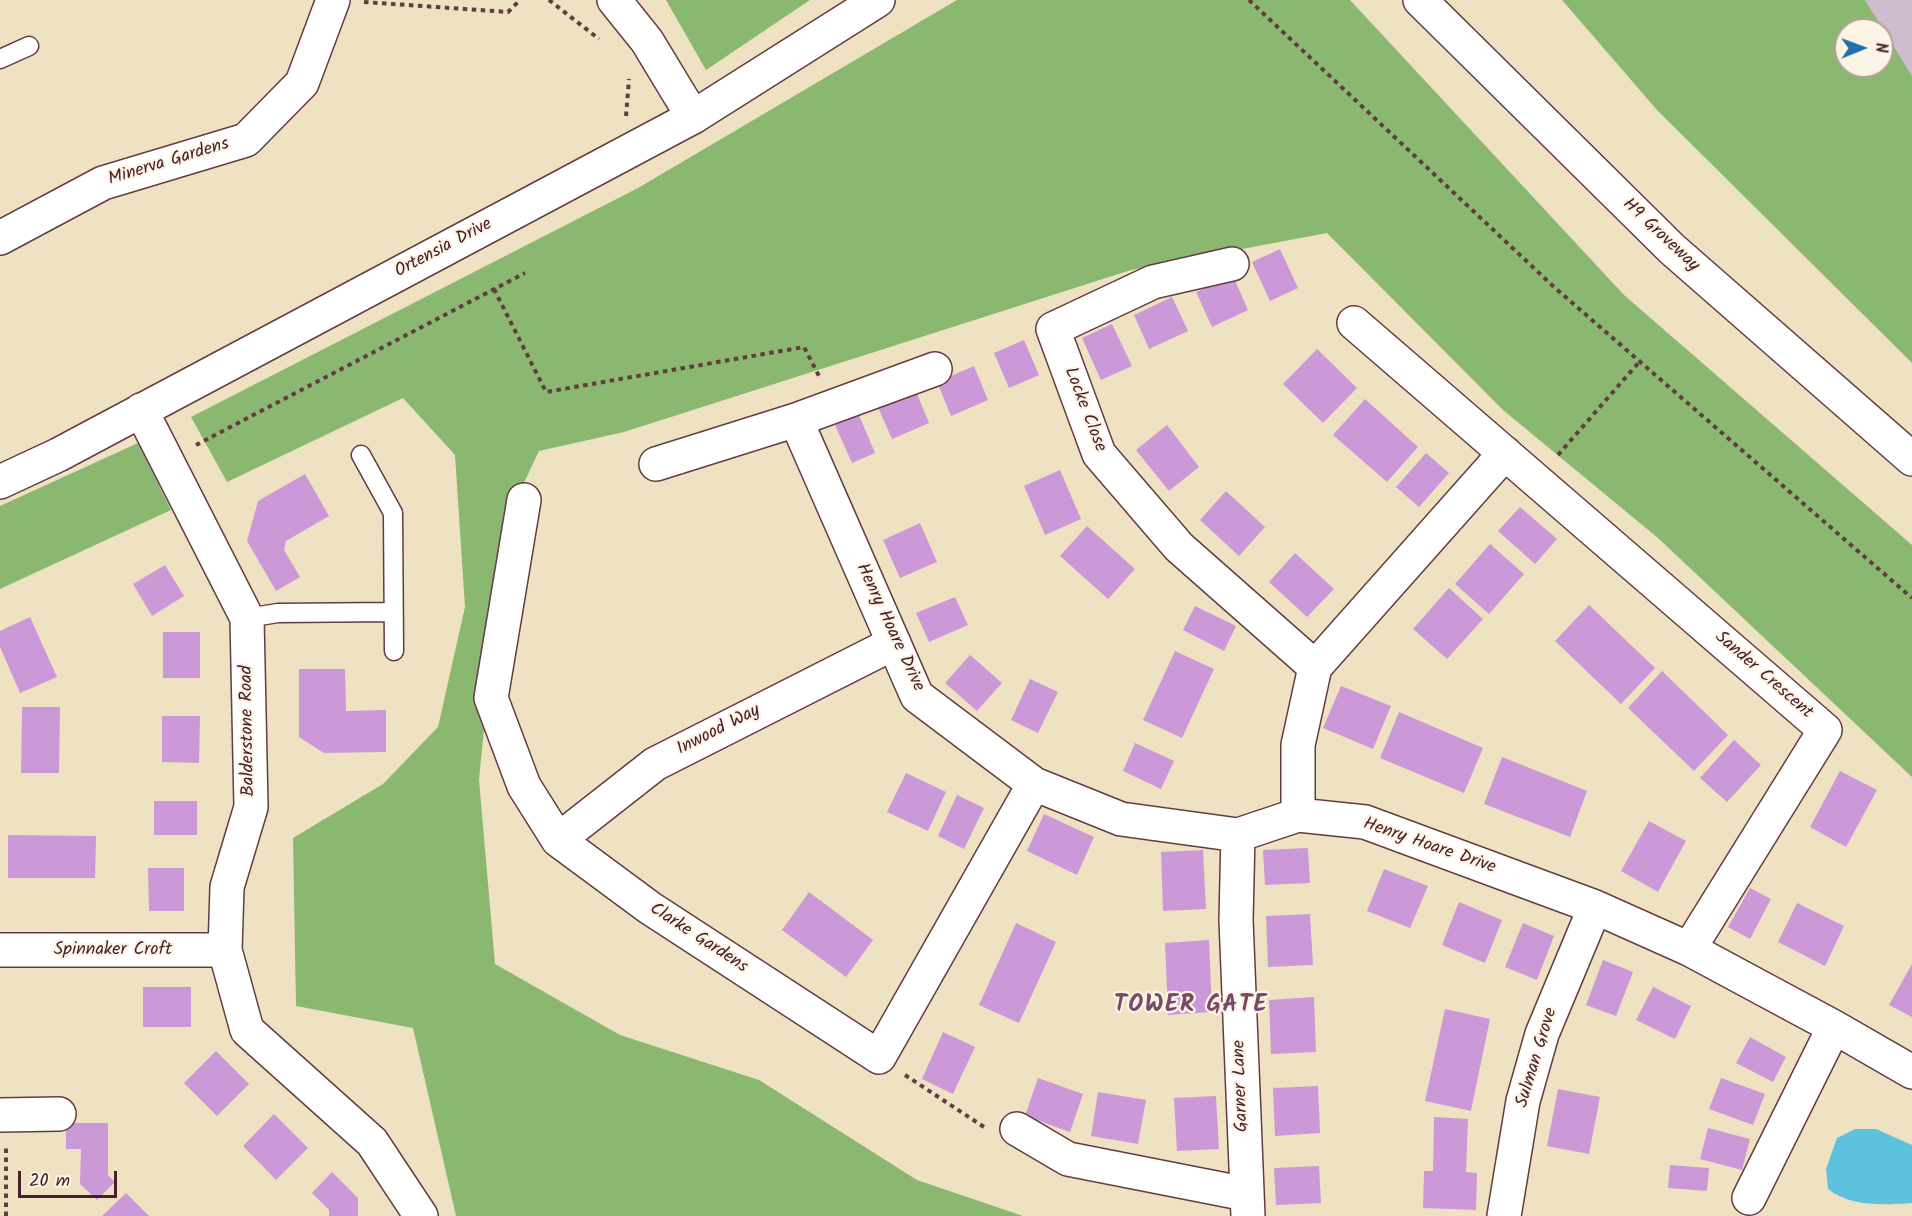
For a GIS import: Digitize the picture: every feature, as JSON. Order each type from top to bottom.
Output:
[{"type":"street","name":"Minerva Gardens","points":[[2,231],[104,183],[246,140],[302,83],[333,0]]},
{"type":"street","points":[[614,0],[646,41],[693,117]]},
{"type":"street","name":"Ortensia Drive","points":[[0,482],[58,455],[693,117],[878,0]]},
{"type":"street","name":"H9 Groveway","points":[[1420,0],[1672,249],[1912,459]]},
{"type":"street","name":"Locke Close","points":[[1232,264],[1153,282],[1053,329],[1099,454],[1179,548],[1315,667]]},
{"type":"street","name":"Sander Crescent","points":[[1354,323],[1825,730],[1689,949]]},
{"type":"street","points":[[656,464],[796,420],[935,369]]},
{"type":"street","name":"Balderstone Road","points":[[141,410],[247,618],[251,807],[227,887],[225,950],[247,1030],[372,1142],[421,1216]]},
{"type":"street","name":"Henry Hoare Drive","points":[[796,420],[917,696],[1034,784],[1121,819],[1238,835],[1298,815],[1365,822],[1595,907],[1689,949],[1912,1072]]},
{"type":"street","points":[[1298,815],[1298,745],[1315,667],[1505,453]]},
{"type":"street","name":"Clarke Gardens","points":[[524,500],[491,698],[524,786],[558,840],[650,908],[879,1057],[1034,784]]},
{"type":"street","name":"Inwood Way","points":[[558,840],[655,764],[894,643]]},
{"type":"street","name":"Garner Lane","points":[[1017,1129],[1068,1159],[1247,1205],[1236,920],[1238,835]]},
{"type":"street","name":"Sulman Grove","points":[[1504,1216],[1523,1101],[1542,1034],[1595,907]]},
{"type":"street","name":"Spinnaker Croft","points":[[0,950],[225,950]]},
{"type":"street","points":[[1749,1198],[1834,1027]]},
{"type":"street","points":[[3,1115],[59,1114]]},
{"type":"lane","points":[[0,59],[29,46]]},
{"type":"lane","points":[[361,455],[393,513],[394,651]]},
{"type":"lane","points":[[247,618],[278,613],[393,612]]},
{"type":"path","points":[[333,0],[508,12],[520,0]]},
{"type":"path","points":[[549,0],[604,42]]},
{"type":"path","points":[[1249,0],[1554,287],[1912,598]]},
{"type":"path","points":[[625,119],[630,75]]},
{"type":"path","points":[[187,450],[525,273]]},
{"type":"path","points":[[494,289],[546,392],[804,347],[835,406]]},
{"type":"path","points":[[1536,480],[1640,362]]},
{"type":"path","points":[[3,1115],[6,1216]]},
{"type":"shaded area","points":[[1865,0],[1912,0],[1912,76],[1894,50],[1894,18],[1875,18]]},
{"type":"green space","points":[[666,0],[810,0],[706,70]]},
{"type":"green space","points":[[957,0],[1350,0],[1624,295],[1912,545],[1912,777],[1658,538],[1503,410],[1327,233],[1131,270],[624,432],[539,451],[504,525],[479,780],[495,964],[620,1035],[759,1080],[917,1180],[1023,1216],[456,1216],[413,1028],[296,1006],[293,838],[383,784],[438,727],[465,607],[455,455],[403,398],[227,482],[191,417],[638,188]]},
{"type":"green space","points":[[1562,0],[1865,0],[1876,18],[1834,18],[1834,78],[1894,78],[1894,47],[1912,76],[1912,363],[1657,110]]},
{"type":"green space","points":[[138,443],[171,510],[0,589],[0,506]]},
{"type":"water","points":[[1855,1129],[1876,1129],[1912,1145],[1912,1203],[1868,1204],[1847,1199],[1828,1189],[1826,1169],[1837,1138]]},
{"type":"building","points":[[1280,249],[1298,288],[1270,301],[1252,262]]},
{"type":"building","points":[[1233,276],[1248,310],[1212,327],[1196,292]]},
{"type":"building","points":[[1172,297],[1188,331],[1149,349],[1134,315]]},
{"type":"building","points":[[1112,324],[1132,366],[1101,380],[1082,338]]},
{"type":"building","points":[[1024,340],[1039,375],[1009,388],[994,353]]},
{"type":"building","points":[[1317,349],[1357,388],[1323,423],[1283,384]]},
{"type":"building","points":[[974,366],[988,400],[951,416],[937,382]]},
{"type":"building","points":[[915,389],[929,423],[892,439],[877,405]]},
{"type":"building","points":[[1365,399],[1418,447],[1387,482],[1333,435]]},
{"type":"building","points":[[859,415],[875,453],[852,463],[835,425]]},
{"type":"building","points":[[1167,425],[1199,467],[1169,491],[1136,450]]},
{"type":"building","points":[[1426,453],[1449,473],[1419,507],[1396,487]]},
{"type":"building","points":[[1060,470],[1081,519],[1045,535],[1024,486]]},
{"type":"building","points":[[305,474],[329,516],[286,541],[284,550],[300,577],[276,591],[247,541],[258,501]]},
{"type":"building","points":[[1226,491],[1265,527],[1239,556],[1200,520]]},
{"type":"building","points":[[1520,507],[1557,539],[1535,564],[1498,531]]},
{"type":"building","points":[[920,523],[937,562],[900,578],[883,540]]},
{"type":"building","points":[[1087,526],[1135,569],[1108,599],[1060,556]]},
{"type":"building","points":[[1490,544],[1524,574],[1489,614],[1455,584]]},
{"type":"building","points":[[1295,553],[1334,589],[1307,617],[1269,582]]},
{"type":"building","points":[[165,565],[184,596],[152,616],[133,584]]},
{"type":"building","points":[[1449,588],[1483,619],[1447,659],[1413,629]]},
{"type":"building","points":[[955,597],[968,625],[929,642],[916,613]]},
{"type":"building","points":[[1589,605],[1655,668],[1621,704],[1555,641]]},
{"type":"building","points":[[1195,606],[1236,626],[1224,651],[1183,630]]},
{"type":"building","points":[[30,617],[57,677],[20,693],[0,647],[0,631]]},
{"type":"building","points":[[163,632],[200,632],[200,678],[163,678]]},
{"type":"building","points":[[1175,651],[1214,669],[1182,738],[1143,720]]},
{"type":"building","points":[[970,655],[1002,683],[977,711],[945,683]]},
{"type":"building","points":[[299,669],[345,669],[346,711],[386,710],[386,752],[324,753],[299,737]]},
{"type":"building","points":[[1662,671],[1728,735],[1694,771],[1628,708]]},
{"type":"building","points":[[1030,679],[1058,692],[1038,733],[1011,720]]},
{"type":"building","points":[[1341,686],[1391,706],[1373,749],[1323,728]]},
{"type":"building","points":[[22,707],[60,707],[59,773],[21,773]]},
{"type":"building","points":[[1399,712],[1483,748],[1464,793],[1380,758]]},
{"type":"building","points":[[162,716],[200,716],[199,763],[162,762]]},
{"type":"building","points":[[1734,740],[1761,765],[1727,802],[1700,778]]},
{"type":"building","points":[[1135,743],[1174,761],[1161,789],[1123,771]]},
{"type":"building","points":[[1502,757],[1587,791],[1570,837],[1484,804]]},
{"type":"building","points":[[1840,771],[1877,790],[1846,847],[1810,827]]},
{"type":"building","points":[[906,773],[946,792],[928,831],[887,812]]},
{"type":"building","points":[[957,795],[984,808],[964,849],[938,836]]},
{"type":"building","points":[[154,801],[197,801],[197,835],[154,835]]},
{"type":"building","points":[[1044,814],[1094,837],[1077,875],[1027,851]]},
{"type":"building","points":[[1649,821],[1686,841],[1658,892],[1621,871]]},
{"type":"building","points":[[8,835],[96,836],[95,878],[8,878]]},
{"type":"building","points":[[1308,848],[1310,883],[1265,885],[1263,850]]},
{"type":"building","points":[[1203,850],[1206,909],[1163,911],[1161,852]]},
{"type":"building","points":[[148,868],[184,868],[184,911],[149,911]]},
{"type":"building","points":[[1384,869],[1428,886],[1410,928],[1367,911]]},
{"type":"building","points":[[1750,888],[1771,899],[1750,939],[1728,927]]},
{"type":"building","points":[[809,892],[873,940],[846,977],[782,930]]},
{"type":"building","points":[[1459,902],[1502,920],[1485,963],[1442,945]]},
{"type":"building","points":[[1797,903],[1844,926],[1825,966],[1778,942]]},
{"type":"building","points":[[1310,914],[1313,965],[1268,967],[1266,916]]},
{"type":"building","points":[[1016,923],[1056,942],[1019,1023],[979,1005]]},
{"type":"building","points":[[1523,923],[1554,936],[1537,980],[1505,967]]},
{"type":"building","points":[[1209,940],[1212,1012],[1168,1015],[1165,943]]},
{"type":"building","points":[[1603,960],[1633,972],[1616,1016],[1586,1005]]},
{"type":"building","points":[[1912,964],[1912,1017],[1889,1005]]},
{"type":"building","points":[[143,987],[191,987],[191,1027],[143,1027]]},
{"type":"building","points":[[1653,987],[1691,1006],[1675,1039],[1636,1020]]},
{"type":"building","points":[[1314,997],[1316,1052],[1271,1054],[1269,1000]]},
{"type":"building","points":[[1445,1009],[1490,1019],[1471,1111],[1425,1101]]},
{"type":"building","points":[[943,1032],[975,1047],[953,1094],[922,1079]]},
{"type":"building","points":[[1750,1037],[1786,1057],[1773,1082],[1736,1063]]},
{"type":"building","points":[[216,1051],[249,1084],[217,1116],[184,1083]]},
{"type":"building","points":[[1038,1078],[1083,1094],[1070,1132],[1025,1116]]},
{"type":"building","points":[[1721,1078],[1765,1094],[1753,1125],[1709,1109]]},
{"type":"building","points":[[1318,1086],[1320,1133],[1275,1136],[1273,1088]]},
{"type":"building","points":[[1558,1089],[1600,1097],[1589,1154],[1547,1146]]},
{"type":"building","points":[[1098,1092],[1146,1100],[1138,1144],[1091,1136]]},
{"type":"building","points":[[1216,1096],[1219,1149],[1177,1151],[1174,1098]]},
{"type":"building","points":[[274,1114],[308,1148],[276,1180],[243,1146]]},
{"type":"building","points":[[1434,1117],[1468,1119],[1466,1172],[1477,1173],[1476,1210],[1423,1208],[1424,1171],[1433,1171]]},
{"type":"building","points":[[66,1123],[108,1123],[108,1175],[115,1182],[97,1200],[80,1184],[81,1149],[66,1149]]},
{"type":"building","points":[[1708,1128],[1750,1139],[1742,1170],[1700,1159]]},
{"type":"building","points":[[1670,1165],[1709,1168],[1707,1191],[1668,1188]]},
{"type":"building","points":[[1319,1166],[1321,1203],[1276,1205],[1274,1168]]},
{"type":"building","points":[[332,1172],[358,1198],[358,1216],[329,1216],[329,1210],[312,1193]]},
{"type":"building","points":[[126,1193],[149,1216],[102,1216]]},
{"type":"district","name":"TOWER GATE","points":[[1191,1007]]}]
